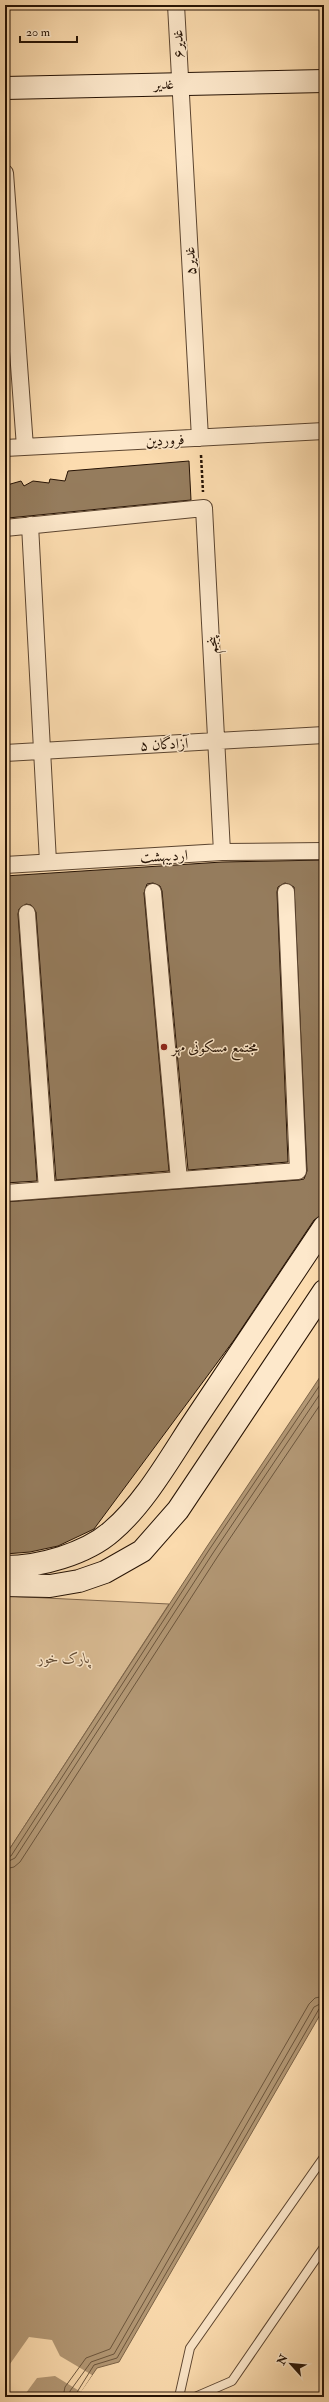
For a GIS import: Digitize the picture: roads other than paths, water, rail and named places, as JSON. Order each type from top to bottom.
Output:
[{"type":"street","name":"غدیر۶","points":[[176,5],[180,84]]},
{"type":"street","name":"غدیر","points":[[5,88],[324,81]]},
{"type":"street","name":"غدیر۵","points":[[180,84],[200,438]]},
{"type":"street","points":[[5,172],[25,448]]},
{"type":"street","name":"فروردین","points":[[5,448],[324,432]]},
{"type":"street","name":"پنجم","points":[[30,525],[204,508],[222,852]]},
{"type":"street","points":[[5,528],[30,525],[48,862]]},
{"type":"street","name":"آزادگان ۵","points":[[5,753],[324,735]]},
{"type":"street","name":"اردیبهشت","points":[[5,865],[222,852],[324,851]]},
{"type":"street","points":[[153,892],[179,1180]]},
{"type":"street","points":[[5,1193],[298,1171],[286,892]]},
{"type":"street","points":[[26,913],[47,1190]]},
{"type":"street","points":[[5,1567],[49,1562],[75,1553],[112,1532],[148,1491],[324,1227]]},
{"type":"street","points":[[5,1585],[50,1586],[79,1581],[105,1572],[142,1551],[178,1510],[324,1291]]},
{"type":"lane","points":[[179,2397],[190,2348],[324,2158]]},
{"type":"lane","points":[[195,2397],[232,2381],[324,2247]]},
{"type":"water","points":[[324,1371],[324,2008],[119,2362],[97,2368],[77,2397],[5,2397],[5,1856],[206,1548]]},
{"type":"place","name":"مجتمع مسکونی مهر","points":[[164,1047]]},
{"type":"park label","name":"پارک خور","points":[[64,1658]]}]
